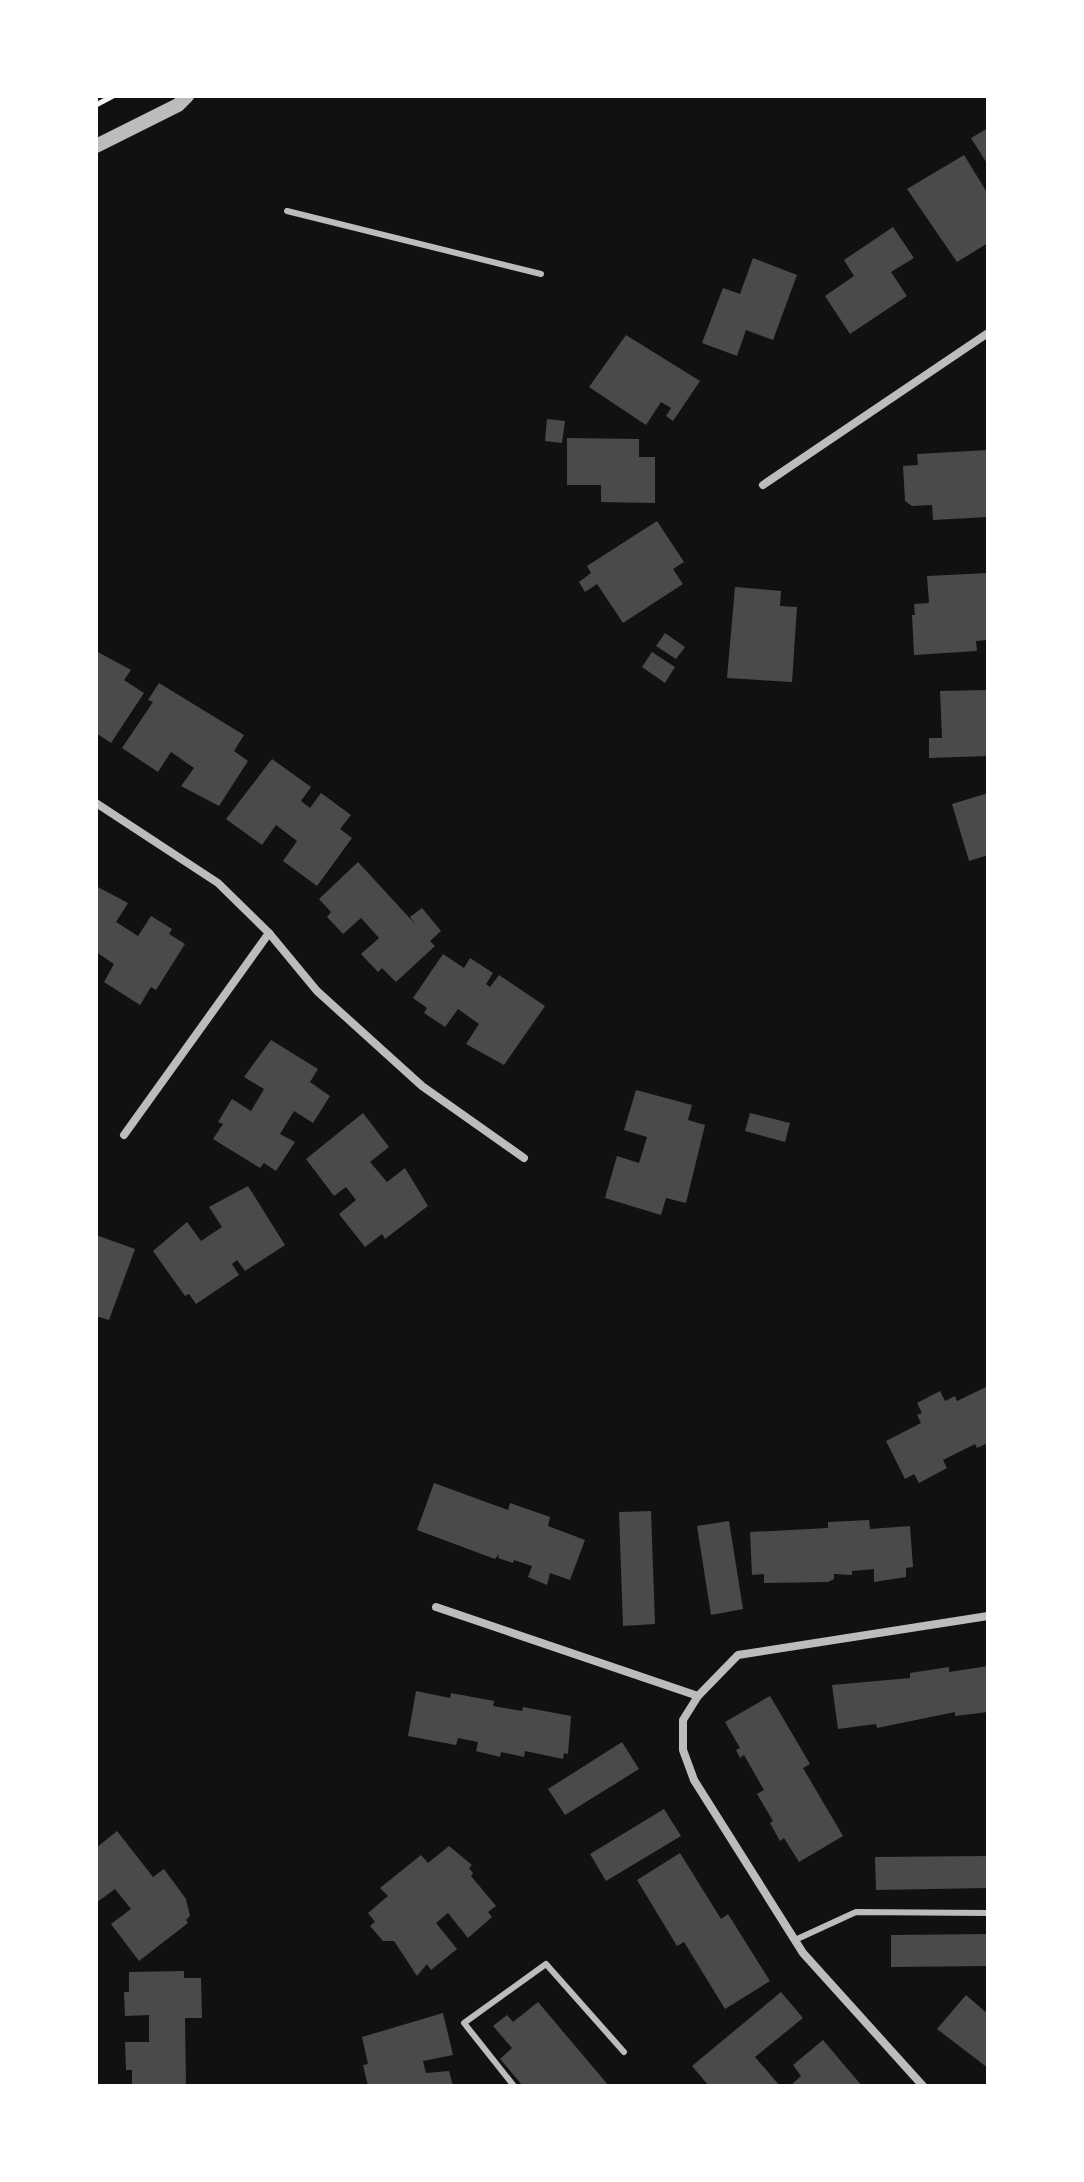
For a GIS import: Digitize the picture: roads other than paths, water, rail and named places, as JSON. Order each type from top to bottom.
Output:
[{"type":"street","points":[[96,146],[178,105],[187,96]]},
{"type":"street","points":[[763,485],[988,333]]},
{"type":"street","points":[[96,803],[218,883],[269,933],[317,991],[422,1086],[524,1158]]},
{"type":"street","points":[[124,1135],[269,933]]},
{"type":"street","points":[[436,1607],[698,1696]]},
{"type":"street","points":[[923,2086],[795,1940],[694,1780],[683,1750],[683,1720],[698,1696],[738,1655],[988,1616]]},
{"type":"lane","points":[[287,211],[541,274]]},
{"type":"lane","points":[[795,1940],[856,1912],[988,1913]]},
{"type":"lane","points":[[514,2086],[464,2023],[546,1964],[624,2052]]}]
